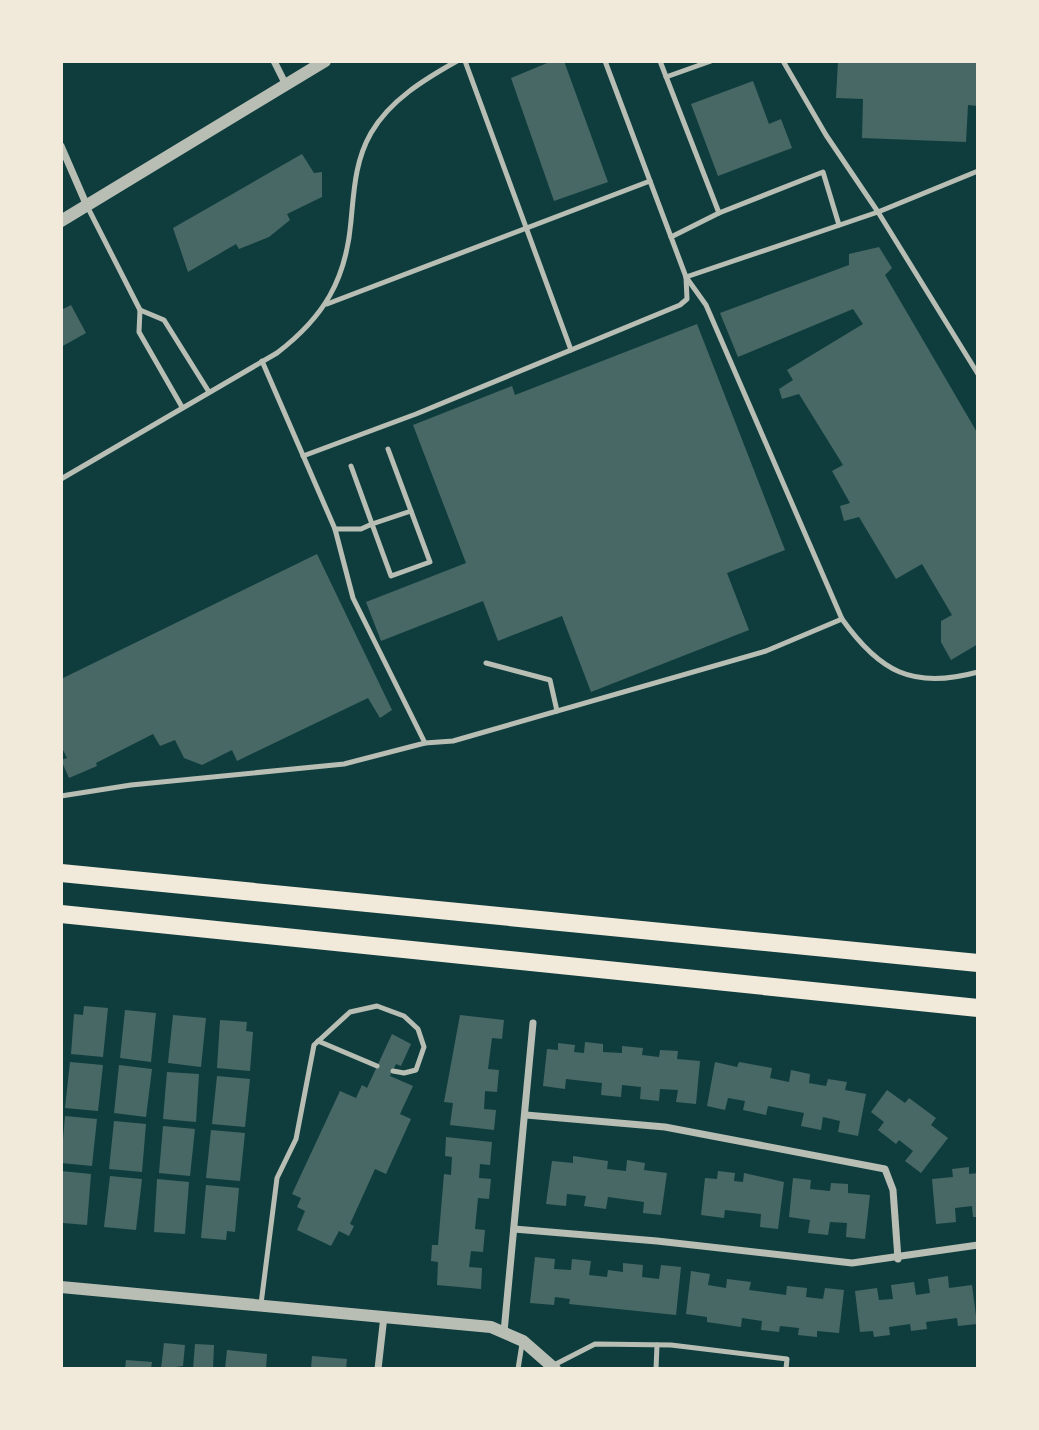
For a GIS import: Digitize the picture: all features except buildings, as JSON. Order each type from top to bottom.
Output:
[{"type":"highway","points":[[61,873],[974,963]]},
{"type":"highway","points":[[61,914],[978,1008]]},
{"type":"street","points":[[274,61],[286,85]]},
{"type":"street","points":[[61,221],[325,61]]},
{"type":"street","points":[[61,146],[87,206]]},
{"type":"street","points":[[504,1332],[533,1023]]},
{"type":"street","points":[[526,1115],[665,1127],[885,1170],[893,1190],[898,1259]]},
{"type":"street","points":[[514,1229],[657,1241],[842,1263],[898,1259],[978,1245]]},
{"type":"street","points":[[61,1287],[475,1324],[504,1332],[523,1341],[554,1367]]},
{"type":"street","points":[[379,1369],[384,1316]]},
{"type":"lane","points":[[61,479],[262,361],[299,336],[327,304],[343,267],[357,169],[372,130],[405,94],[457,61]]},
{"type":"lane","points":[[465,61],[571,350]]},
{"type":"lane","points":[[605,61],[686,277],[706,305],[842,619],[861,645],[878,662],[900,673],[949,679],[978,672]]},
{"type":"lane","points":[[660,61],[719,213]]},
{"type":"lane","points":[[666,77],[711,61]]},
{"type":"lane","points":[[783,61],[826,135],[878,212],[978,374]]},
{"type":"lane","points":[[686,277],[878,212],[978,171]]},
{"type":"lane","points":[[671,237],[719,213],[823,172],[839,225]]},
{"type":"lane","points":[[327,304],[650,181]]},
{"type":"lane","points":[[87,206],[140,310],[139,332],[182,407]]},
{"type":"lane","points":[[303,456],[680,305],[687,299],[686,277]]},
{"type":"lane","points":[[140,310],[164,320],[209,392]]},
{"type":"lane","points":[[262,361],[335,529],[353,598],[425,743]]},
{"type":"lane","points":[[351,466],[391,576],[430,562],[388,449]]},
{"type":"lane","points":[[335,529],[361,529],[411,511]]},
{"type":"lane","points":[[61,796],[131,785],[344,764],[425,743],[453,741],[766,651],[842,619]]},
{"type":"lane","points":[[486,663],[550,680],[557,711]]},
{"type":"lane","points":[[261,1304],[277,1178],[296,1139],[310,1052],[349,1012],[377,1006],[404,1016],[418,1029],[424,1047],[416,1070],[404,1073],[393,1071]]},
{"type":"lane","points":[[318,1041],[377,1066]]},
{"type":"lane","points":[[518,1369],[523,1341]]},
{"type":"lane","points":[[554,1367],[595,1344],[657,1345],[787,1359],[786,1369]]},
{"type":"lane","points":[[656,1369],[657,1345]]}]
